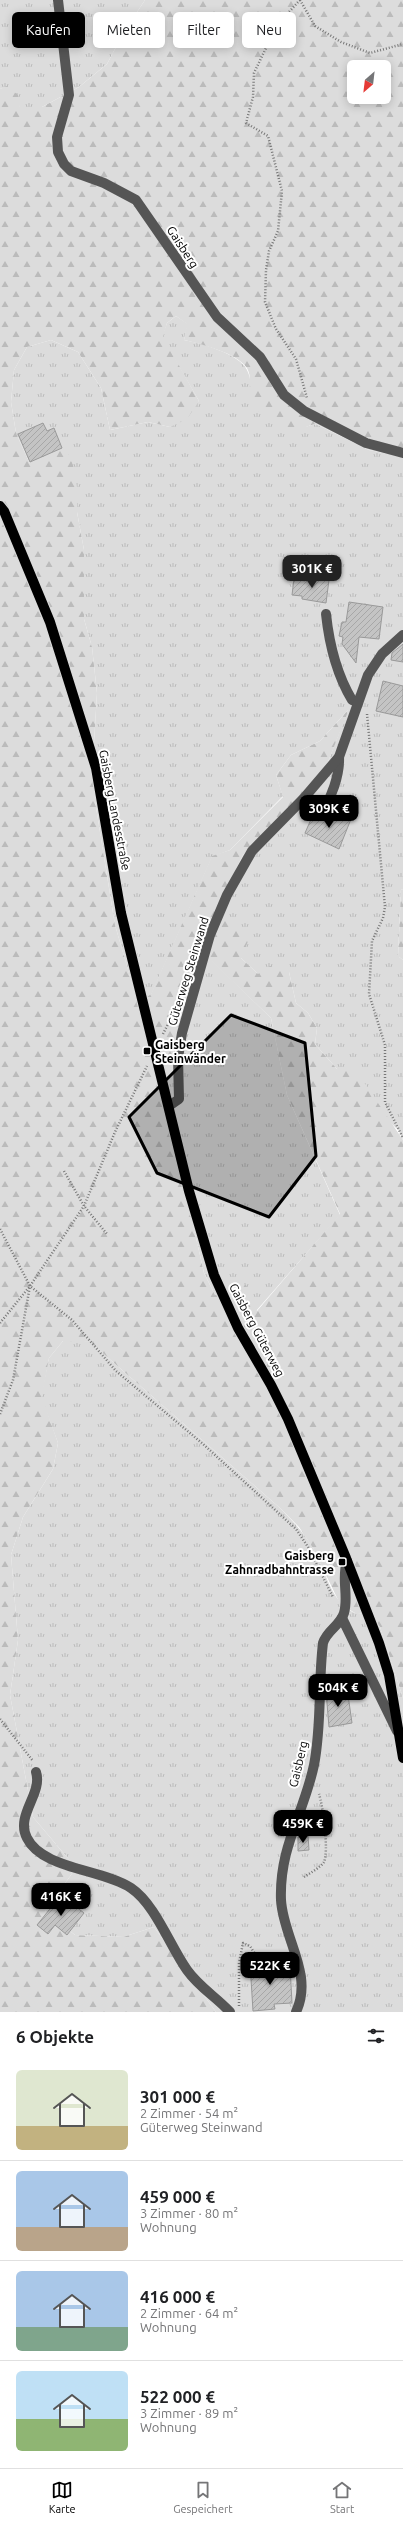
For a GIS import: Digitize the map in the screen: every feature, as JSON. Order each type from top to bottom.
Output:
[{"type":"main road","name":"Gaisberg Landesstraße","points":[[0,506],[4,511],[50,622],[96,768],[121,913],[169,1106]]},
{"type":"main road","name":"Gaisberg Güterweg","points":[[169,1106],[189,1191],[214,1275],[238,1328],[288,1419],[379,1643],[388,1676],[403,1758]]},
{"type":"street","name":"Gaisberg","points":[[58,0],[69,95],[57,137],[60,158],[71,171],[104,183],[136,200],[188,279],[217,317],[260,357],[284,395],[310,414],[366,443],[403,453]]},
{"type":"street","points":[[326,614],[329,634],[342,678],[352,700],[358,702]]},
{"type":"street","name":"Güterweg Steinwand","points":[[169,1106],[179,1099],[178,1058],[182,1033],[210,935],[227,895],[252,851],[304,798],[339,757],[365,682],[376,662],[403,635]]},
{"type":"street","points":[[322,814],[329,801],[338,767],[339,757]]},
{"type":"street","points":[[346,1560],[344,1572],[345,1601],[342,1618],[399,1735]]},
{"type":"street","name":"Gaisberg","points":[[296,2012],[302,1995],[300,1974],[283,1911],[282,1878],[291,1833],[309,1780],[319,1726],[323,1643],[327,1634],[342,1618]]},
{"type":"street","points":[[36,1772],[38,1779],[24,1819],[24,1831],[33,1848],[52,1860],[100,1873],[133,1889],[150,1908],[193,1977],[230,2012]]},
{"type":"path","points":[[310,414],[296,359],[276,329],[265,302],[266,270],[269,251],[278,230],[282,191],[268,136],[246,123],[253,97],[254,73],[277,25],[300,0],[315,26],[341,42],[370,53],[403,44]]},
{"type":"path","points":[[367,712],[385,907],[383,918],[372,942],[369,994],[385,1045],[385,1102],[403,1138]]},
{"type":"path","points":[[0,1322],[30,1286],[84,1206],[115,1132],[155,1048],[176,1009]]},
{"type":"path","points":[[64,1171],[84,1206],[107,1234]]},
{"type":"path","points":[[0,1229],[30,1286],[72,1320],[116,1371],[197,1439],[292,1524],[315,1560],[342,1618]]},
{"type":"path","points":[[0,1414],[13,1380],[30,1286]]},
{"type":"path","points":[[0,1719],[32,1759],[36,1772]]},
{"type":"path","points":[[304,1877],[320,1866],[325,1852],[321,1799],[309,1780]]},
{"type":"path","points":[[239,2012],[239,1963],[243,1943],[250,1946],[260,1962]]},
{"type":"highlighted area","points":[[231,1015],[305,1043],[316,1156],[269,1217],[157,1173],[129,1117]]},
{"type":"green space","points":[[0,0],[145,0],[137,12],[93,12],[93,48],[115,48],[107,64],[79,87],[42,107],[20,107],[7,87],[0,89]]},
{"type":"green space","points":[[145,0],[403,0],[403,457],[369,450],[316,424],[298,430],[292,430],[285,429],[272,423],[260,413],[252,402],[247,368],[235,358],[227,354],[184,340],[187,324],[176,316],[167,323],[163,337],[199,401],[187,419],[170,427],[148,422],[110,430],[101,388],[78,352],[51,340],[27,347],[14,370],[11,402],[16,433],[30,464],[66,448],[73,465],[77,488],[77,512],[84,550],[84,619],[92,647],[97,693],[94,743],[95,801],[115,925],[138,1004],[151,994],[212,856],[230,850],[283,797],[276,775],[291,755],[320,741],[349,709],[326,767],[325,788],[312,809],[284,814],[243,855],[215,913],[249,939],[241,958],[258,974],[270,966],[289,972],[296,1003],[308,1013],[317,1028],[315,1044],[337,1069],[357,1072],[403,1140],[403,1698],[380,1627],[369,1616],[355,1613],[340,1604],[313,1548],[299,1527],[280,1508],[90,1342],[63,1341],[49,1358],[42,1397],[58,1443],[53,1469],[23,1517],[11,1555],[18,1640],[10,1695],[33,1817],[76,1868],[45,1911],[75,1935],[123,1937],[154,1927],[216,2012],[0,2012],[0,89],[7,86],[18,95],[20,107],[42,107],[79,87],[107,64],[115,48],[165,48],[165,12],[137,12]],"holes":[[[203,953],[271,1018],[287,1095],[340,1214],[257,1311],[246,1285],[236,1282],[222,1294],[215,1295],[204,1273],[159,1074],[174,1068]]]},
{"type":"green space","points":[[176,316],[188,324],[184,340],[219,350],[243,364],[249,376],[251,385],[250,394],[293,430],[316,424],[369,450],[403,457],[403,890],[401,889],[398,956],[403,960],[403,1140],[399,1131],[337,1069],[315,1044],[317,1028],[308,1013],[296,1003],[289,972],[258,974],[241,958],[215,913],[243,855],[326,767],[348,710],[320,741],[291,755],[276,775],[283,796],[230,850],[212,857],[151,995],[138,1005],[115,925],[95,801],[94,743],[97,693],[92,647],[84,619],[84,550],[77,512],[77,488],[30,464],[16,433],[11,402],[14,370],[27,347],[51,340],[78,352],[101,388],[110,430],[148,422],[170,427],[199,401],[162,337],[167,323]]},
{"type":"green space","points":[[401,889],[403,890],[403,960],[398,956]]},
{"type":"green space","points":[[203,952],[271,1018],[287,1095],[340,1215],[256,1311],[222,1294],[215,1295],[204,1273],[159,1074]]},
{"type":"green space","points":[[76,1340],[90,1342],[280,1508],[297,1526],[312,1546],[329,1584],[339,1601],[346,1608],[355,1613],[369,1616],[380,1627],[403,1698],[403,2012],[216,2012],[154,1927],[123,1937],[75,1935],[45,1911],[76,1868],[33,1817],[10,1695],[18,1640],[11,1555],[23,1517],[53,1469],[58,1443],[41,1397],[49,1358],[63,1341]]},
{"type":"building","points":[[43,423],[47,431],[54,428],[62,448],[30,462],[18,434]]},
{"type":"building","points":[[305,577],[329,580],[326,603],[302,599],[302,596],[292,595],[294,579],[305,581]]},
{"type":"building","points":[[349,602],[383,607],[379,639],[359,637],[356,663],[342,644],[343,637],[339,636],[342,622],[346,622]]},
{"type":"building","points":[[403,644],[403,662],[391,660],[392,653]]},
{"type":"building","points":[[383,681],[403,686],[403,717],[376,711]]},
{"type":"building","points":[[331,811],[351,819],[339,849],[305,833],[312,817],[323,820]]},
{"type":"building","points":[[347,1688],[352,1723],[329,1727],[326,1691]]},
{"type":"building","points":[[308,1836],[309,1850],[298,1851],[298,1837]]},
{"type":"building","points":[[61,1895],[84,1913],[67,1935],[55,1925],[48,1934],[37,1925]]},
{"type":"building","points":[[275,1962],[276,1967],[290,1966],[292,2003],[274,2004],[275,2009],[253,2011],[250,1963]]},
{"type":"place","name":"Gaisberg Steinwänder","points":[[147,1051]]},
{"type":"place","name":"Gaisberg Zahnradbahntrasse","points":[[342,1562]]}]
